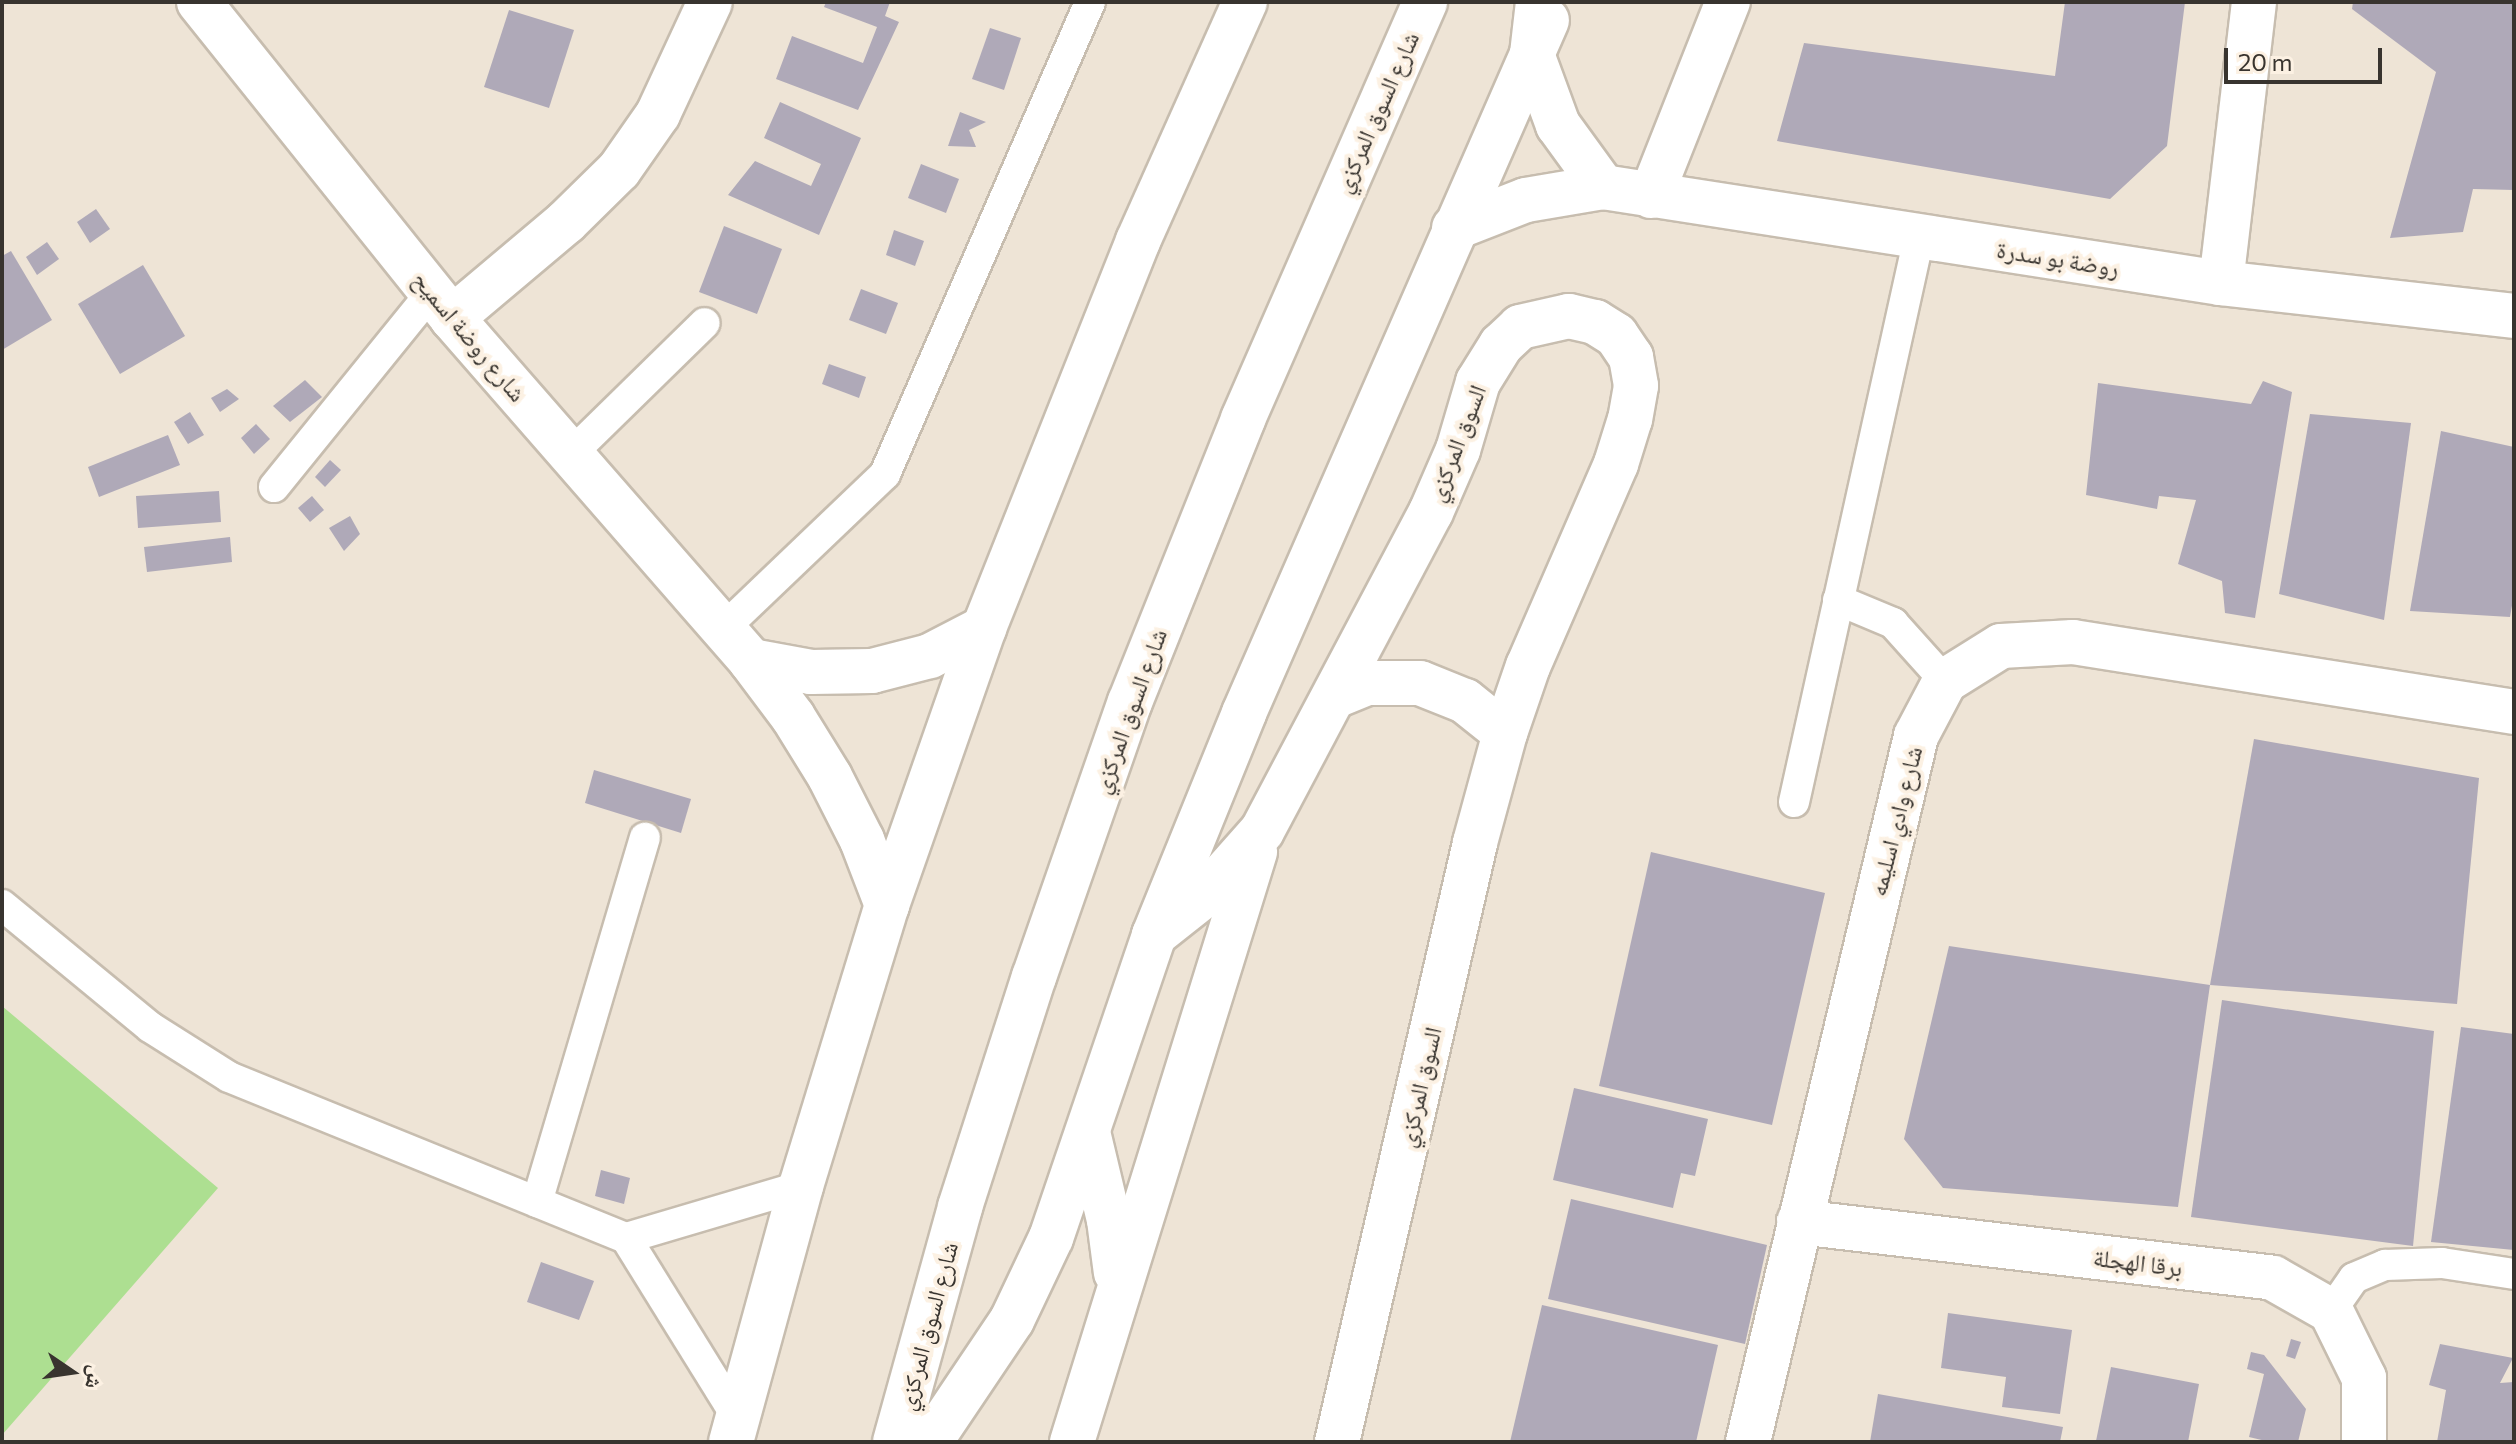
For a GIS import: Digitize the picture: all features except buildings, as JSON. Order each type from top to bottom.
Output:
[{"type":"street","name":"شارع روضة اسميح","points":[[199,2],[442,305],[751,661],[793,717],[830,777],[862,840],[887,905]]},
{"type":"street","points":[[442,305],[566,222],[619,170],[658,114],[710,2]]},
{"type":"street","points":[[734,1429],[801,1186],[887,905],[984,628],[1138,241],[1245,2]]},
{"type":"street","name":"شارع السوق المركزي","points":[[895,1442],[960,1207],[1034,977],[1130,702],[1243,419],[1425,2]]},
{"type":"street","points":[[1538,2],[1532,54],[1558,125],[1603,187]]},
{"type":"street","name":"شارع السوق المركزي","points":[[930,1442],[1012,1320],[1051,1238],[1154,935],[1244,713],[1454,228],[1556,2]]},
{"type":"street","points":[[1651,196],[1728,2]]},
{"type":"street","points":[[2221,283],[2254,2]]},
{"type":"street","name":"روضة بو سدرة","points":[[1454,228],[1526,200],[1603,187],[2221,283],[2514,316]]},
{"type":"street","name":"السوق المركزي","points":[[1154,935],[1206,894],[1262,831],[1431,512],[1458,450],[1478,382],[1501,345],[1520,327],[1543,319],[1569,316],[1595,322],[1616,335],[1631,357],[1636,386],[1630,419],[1616,464],[1538,640],[1505,733],[1475,843],[1337,1442]]},
{"type":"street","points":[[751,661],[811,672],[872,671],[930,656],[984,628]]},
{"type":"street","points":[[1945,681],[2001,646],[2073,642],[2514,712]]},
{"type":"street","name":"شارع وادي اسليمه","points":[[1748,1442],[1916,736],[1945,681]]},
{"type":"street","points":[[1335,696],[1367,683],[1420,683],[1465,701],[1505,733]]},
{"type":"street","points":[[1072,1442],[1116,1291],[1262,831]]},
{"type":"street","points":[[1088,1132],[1109,1220],[1116,1291]]},
{"type":"street","name":"برقا الهجلة","points":[[1799,1222],[2273,1278],[2331,1311]]},
{"type":"street","points":[[2331,1311],[2364,1378],[2364,1442]]},
{"type":"lane","points":[[724,628],[885,474],[1090,2]]},
{"type":"lane","points":[[1794,802],[1919,237]]},
{"type":"lane","points":[[274,487],[442,305]]},
{"type":"lane","points":[[571,454],[705,323]]},
{"type":"lane","points":[[1838,600],[1893,623],[1945,681]]},
{"type":"lane","points":[[537,1202],[645,838]]},
{"type":"lane","points":[[2,905],[150,1027],[229,1077],[626,1238],[734,1429]]},
{"type":"lane","points":[[626,1238],[801,1186]]},
{"type":"lane","points":[[2331,1311],[2354,1278],[2385,1265],[2442,1263],[2514,1274]]},
{"type":"green space","points":[[2,1006],[218,1188],[2,1435]]}]
